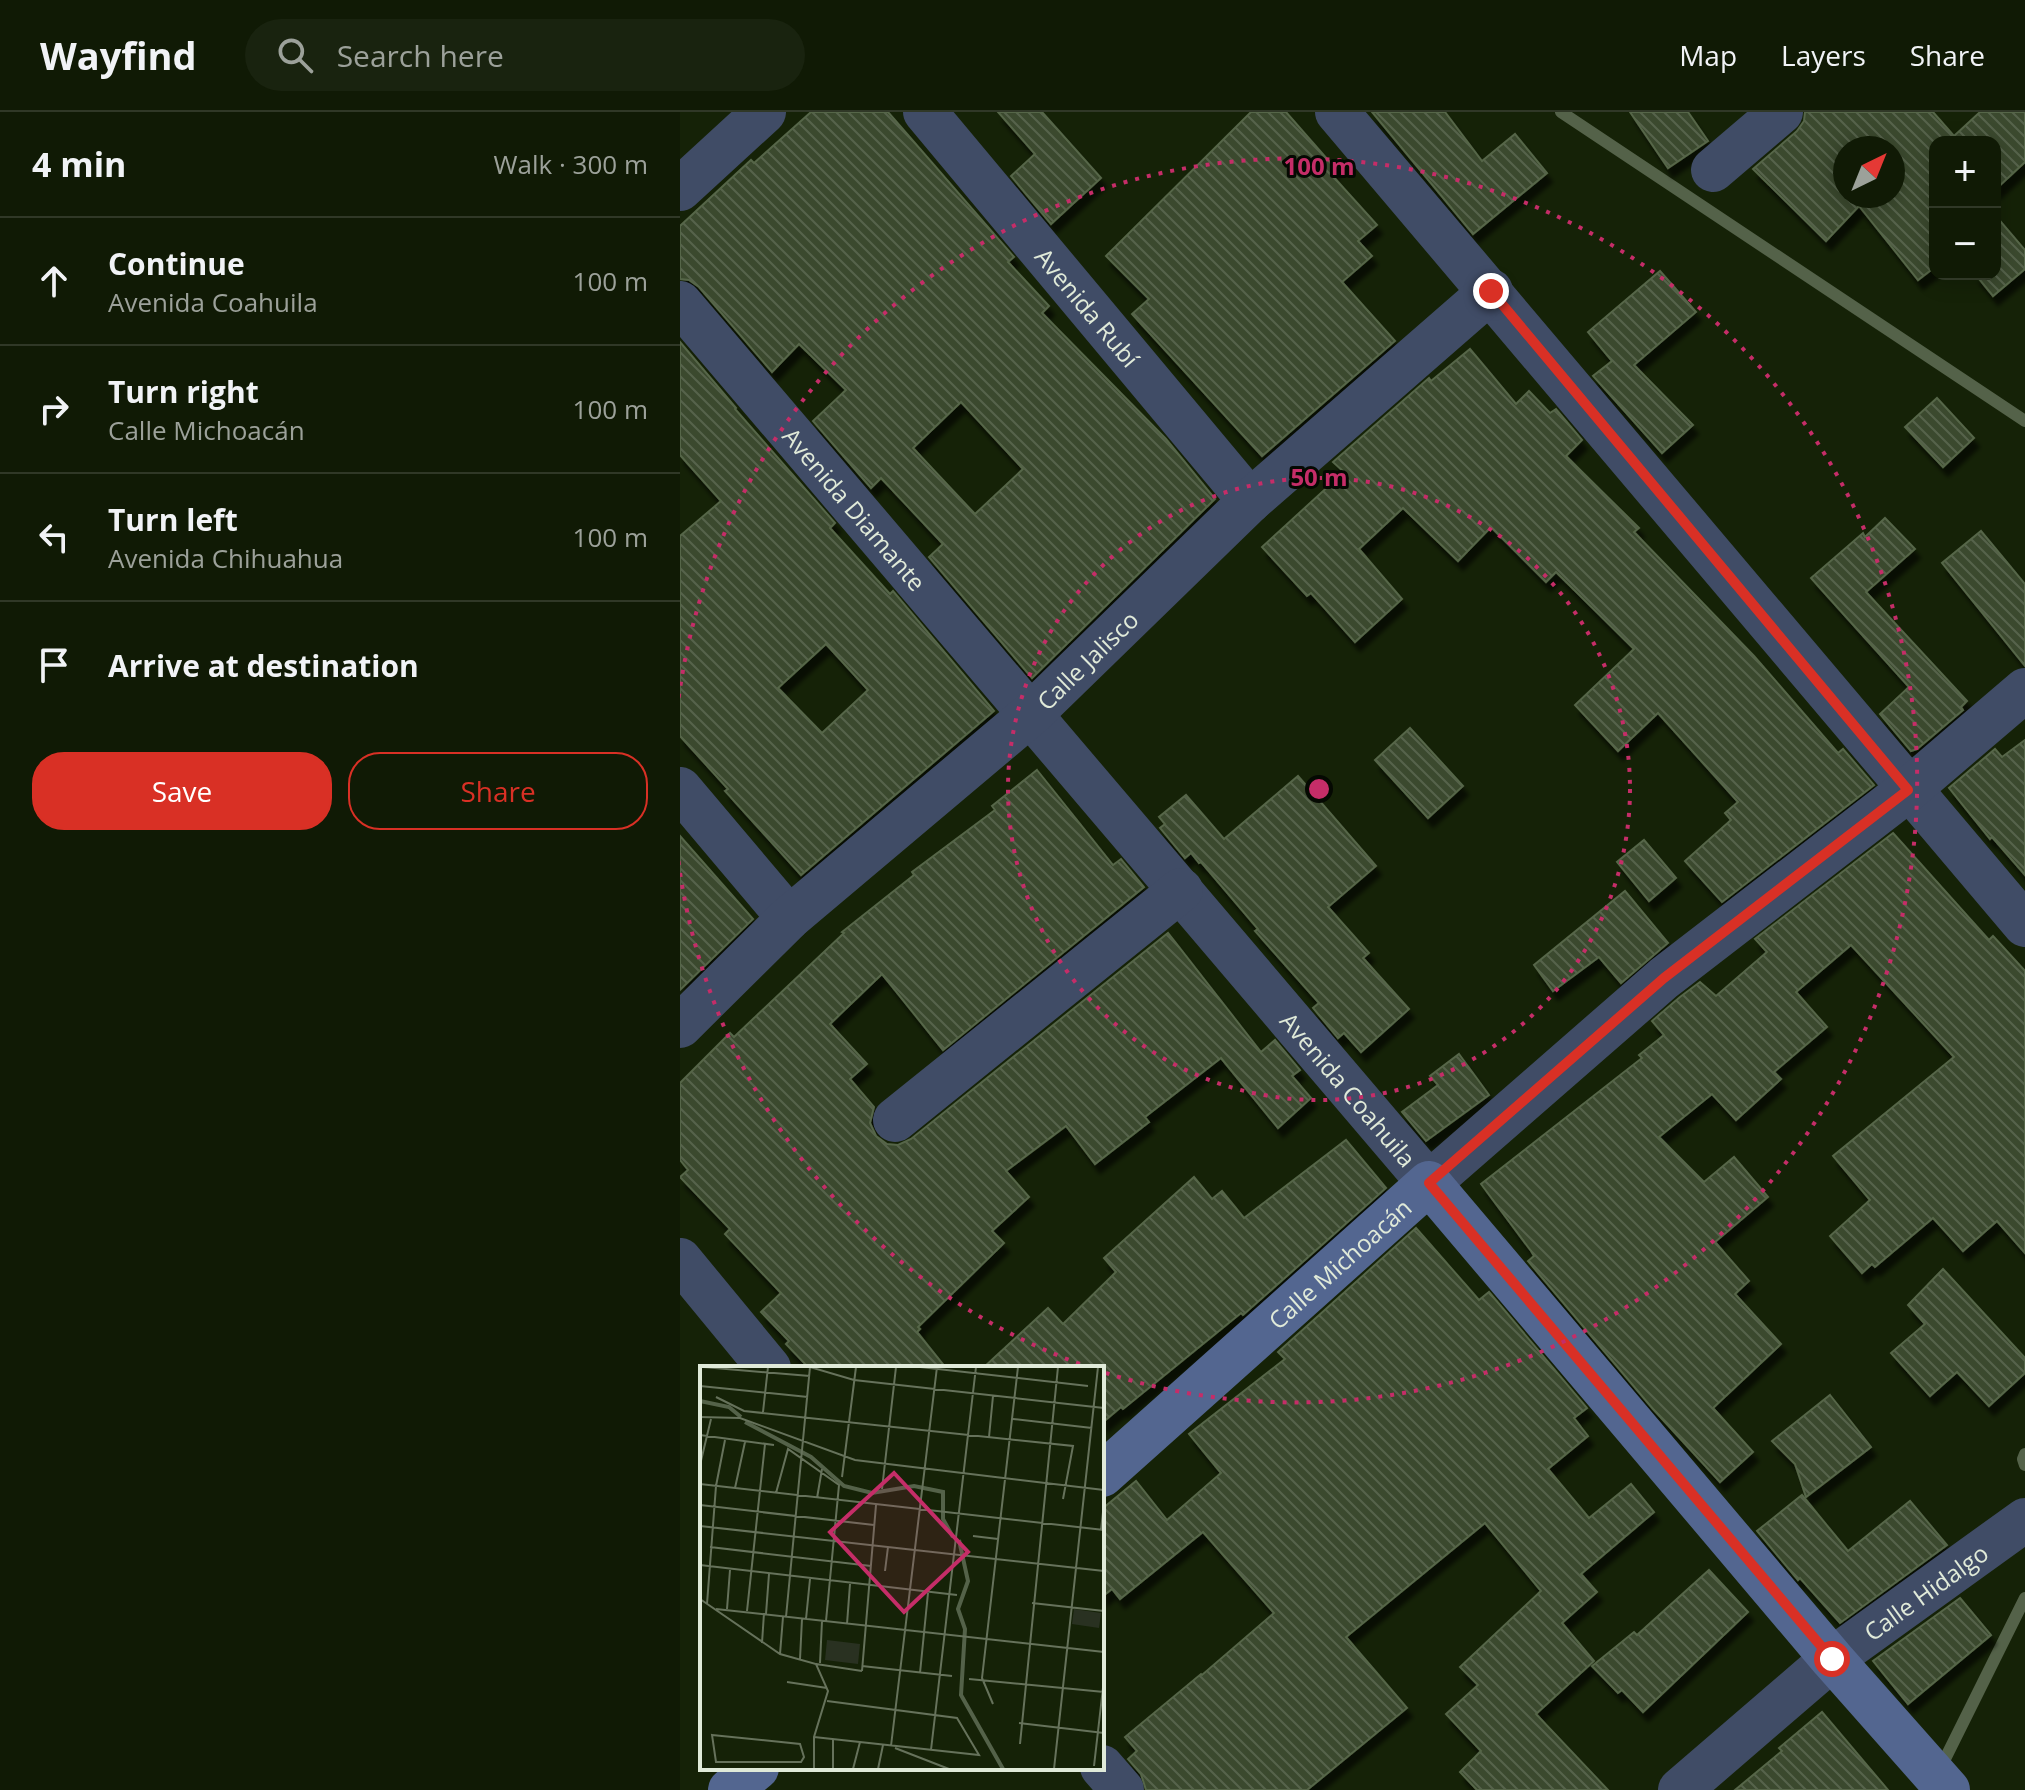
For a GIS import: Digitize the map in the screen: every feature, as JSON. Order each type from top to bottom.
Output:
[{"type":"street","points":[[680,189],[764,112]]},
{"type":"street","name":"Avenida Rubí","points":[[925,112],[1250,501]]},
{"type":"street","points":[[1337,112],[2025,925]]},
{"type":"street","points":[[1713,170],[1781,112]]},
{"type":"street","name":"Calle Jalisco","points":[[680,1026],[789,918],[1031,714],[1250,501],[1491,291]]},
{"type":"street","name":"Avenida Diamante","points":[[680,303],[1031,714]]},
{"type":"street","name":"Calle Michoacán","points":[[1104,1473],[1664,978],[1908,790],[2025,690]]},
{"type":"street","name":"Avenida Coahuila","points":[[1031,714],[1832,1659],[1948,1790]]},
{"type":"street","points":[[680,789],[789,918]]},
{"type":"street","points":[[895,1120],[1181,890]]},
{"type":"street","points":[[680,1260],[767,1366]]},
{"type":"street","name":"Calle Hidalgo","points":[[1680,1790],[1832,1659],[2013,1528]]},
{"type":"street","points":[[1104,1769],[1122,1790]]},
{"type":"street","points":[[730,1790],[755,1770]]},
{"type":"building","points":[[811,112],[888,112],[1014,257],[1008,262],[1049,306],[1042,313],[1166,439],[1215,499],[1032,678],[929,557],[943,544],[881,478],[871,488],[813,421],[846,390],[799,344],[772,372],[699,287],[689,280],[680,279],[680,226],[751,160],[754,163]],"holes":[[[961,402],[1023,469],[975,514],[913,448]]]},
{"type":"building","points":[[998,112],[1042,112],[1101,178],[1051,224],[1011,176],[1035,154]]},
{"type":"building","points":[[1251,112],[1286,112],[1335,168],[1330,173],[1377,225],[1358,241],[1372,256],[1342,282],[1395,341],[1262,456],[1132,314],[1149,299],[1106,256]]},
{"type":"building","points":[[1372,112],[1445,112],[1482,161],[1515,134],[1547,173],[1473,234]]},
{"type":"building","points":[[1630,112],[1688,112],[1708,141],[1668,168]]},
{"type":"building","points":[[1805,112],[1933,112],[1954,136],[1929,136],[1929,272],[1918,280],[1861,208],[1905,208],[1905,136],[1833,136],[1833,208],[1857,208],[1826,241],[1753,169],[1797,131],[1804,121]]},
{"type":"building","points":[[1980,112],[2025,112],[2025,162],[2001,184],[2001,136],[1954,136]]},
{"type":"building","points":[[2001,222],[2025,250],[2025,269],[1993,296],[1980,280],[2001,280]]},
{"type":"building","points":[[1660,271],[1696,312],[1634,365],[1693,425],[1662,453],[1593,376],[1612,361],[1588,332]]},
{"type":"building","points":[[680,342],[835,523],[830,528],[890,594],[893,591],[994,711],[801,875],[680,736],[680,536],[721,501],[680,455]],"holes":[[[826,644],[868,690],[822,733],[778,688]]]},
{"type":"building","points":[[1470,349],[1516,404],[1529,391],[1550,413],[1556,409],[1582,440],[1566,456],[1639,528],[1634,532],[1754,656],[1838,753],[1843,749],[1874,785],[1722,902],[1685,861],[1731,820],[1725,813],[1738,802],[1658,713],[1618,751],[1575,705],[1634,649],[1556,572],[1546,582],[1491,527],[1458,561],[1403,508],[1359,549],[1402,599],[1355,642],[1311,593],[1307,596],[1262,547],[1344,472],[1333,462],[1429,378],[1431,381]]},
{"type":"building","points":[[1937,398],[1974,438],[1943,467],[1905,427]]},
{"type":"building","points":[[1885,518],[1915,549],[1866,592],[1967,701],[1961,707],[1963,710],[1911,751],[1880,714],[1909,687],[1811,578]]},
{"type":"building","points":[[1981,531],[2025,584],[2025,666],[1942,563]]},
{"type":"building","points":[[1410,728],[1463,786],[1428,818],[1375,760]]},
{"type":"building","points":[[2025,740],[2025,875],[1992,837],[1990,839],[1949,788],[1995,749],[2002,757]]},
{"type":"building","points":[[1037,770],[1113,865],[1121,859],[1144,887],[943,1050],[882,974],[830,1024],[867,1064],[850,1079],[874,1107],[870,1123],[876,1136],[887,1144],[898,1145],[911,1139],[1168,933],[1261,1052],[1275,1040],[1300,1070],[1292,1076],[1311,1098],[1278,1128],[1221,1058],[1145,1117],[1149,1122],[1095,1164],[1066,1126],[1006,1171],[1029,1197],[992,1231],[1004,1243],[918,1327],[917,1332],[944,1366],[807,1366],[786,1344],[789,1341],[761,1312],[781,1293],[725,1234],[730,1229],[680,1177],[688,1170],[680,1160],[680,1083],[730,1033],[734,1037],[842,932],[914,875],[912,872],[995,810],[992,806]]},
{"type":"building","points":[[1298,776],[1376,866],[1328,907],[1369,953],[1363,958],[1409,1009],[1361,1052],[1344,1033],[1338,1038],[1313,1008],[1319,1003],[1255,931],[1258,929],[1201,862],[1191,853],[1185,858],[1160,828],[1165,824],[1159,817],[1186,795],[1224,839]]},
{"type":"building","points":[[1893,833],[1989,940],[1993,936],[2025,971],[2025,1253],[1997,1221],[1963,1251],[1933,1218],[1875,1267],[1872,1264],[1862,1273],[1830,1236],[1870,1200],[1833,1156],[1954,1057],[1851,945],[1796,992],[1827,1027],[1774,1072],[1781,1079],[1736,1120],[1712,1094],[1659,1137],[1704,1182],[1734,1157],[1768,1197],[1715,1242],[1749,1281],[1735,1294],[1781,1344],[1713,1408],[1753,1452],[1720,1482],[1653,1409],[1528,1261],[1534,1256],[1531,1251],[1481,1184],[1642,1058],[1639,1055],[1664,1035],[1652,1021],[1680,997],[1700,982],[1716,996],[1767,952],[1755,939]]},
{"type":"building","points":[[680,836],[753,919],[680,990]]},
{"type":"building","points":[[1644,840],[1676,878],[1649,901],[1617,862]]},
{"type":"building","points":[[1625,891],[1668,943],[1621,983],[1599,957],[1553,991],[1534,965]]},
{"type":"building","points":[[1459,1054],[1489,1095],[1426,1141],[1402,1112],[1438,1085],[1430,1076]]},
{"type":"building","points":[[1346,1140],[1386,1188],[1243,1315],[1241,1313],[1104,1421],[1104,1366],[985,1366],[1048,1308],[1063,1324],[1116,1272],[1104,1258],[1194,1177],[1212,1199],[1222,1191],[1244,1218]]},
{"type":"building","points":[[1416,1228],[1479,1300],[1489,1292],[1587,1408],[1574,1418],[1588,1436],[1548,1469],[1589,1518],[1631,1484],[1654,1512],[1581,1574],[1597,1592],[1562,1623],[1594,1661],[1536,1714],[1608,1790],[1477,1790],[1460,1772],[1481,1751],[1446,1714],[1478,1685],[1460,1667],[1541,1591],[1485,1523],[1346,1637],[1407,1708],[1307,1790],[1146,1790],[1141,1774],[1128,1759],[1137,1751],[1125,1737],[1274,1613],[1203,1532],[1120,1599],[1112,1589],[1104,1595],[1104,1507],[1136,1481],[1167,1520],[1221,1473],[1189,1434],[1285,1359],[1278,1352]]},
{"type":"building","points":[[1943,1269],[2025,1358],[2025,1373],[1989,1406],[1957,1372],[1930,1396],[1891,1353],[1925,1324],[1908,1305]]},
{"type":"building","points":[[1830,1395],[1871,1447],[1806,1497],[1795,1464],[1772,1441]]},
{"type":"building","points":[[1802,1495],[1848,1551],[1910,1501],[1947,1545],[1840,1623],[1757,1531]]},
{"type":"building","points":[[1709,1570],[1748,1612],[1643,1712],[1622,1690],[1618,1693],[1592,1666],[1634,1632],[1637,1635]]},
{"type":"building","points":[[1960,1598],[1991,1635],[1908,1704],[1873,1661]]},
{"type":"building","points":[[1822,1712],[1888,1790],[1735,1790],[1782,1751],[1779,1748]]},
{"type":"waterway","points":[[1561,112],[2025,421]]},
{"type":"waterway","points":[[2025,1454],[2025,1465]]},
{"type":"waterway","points":[[1941,1767],[2025,1598]]},
{"type":"route","points":[[1491,291],[1908,790],[1664,978],[1429,1183],[1832,1659]]}]
